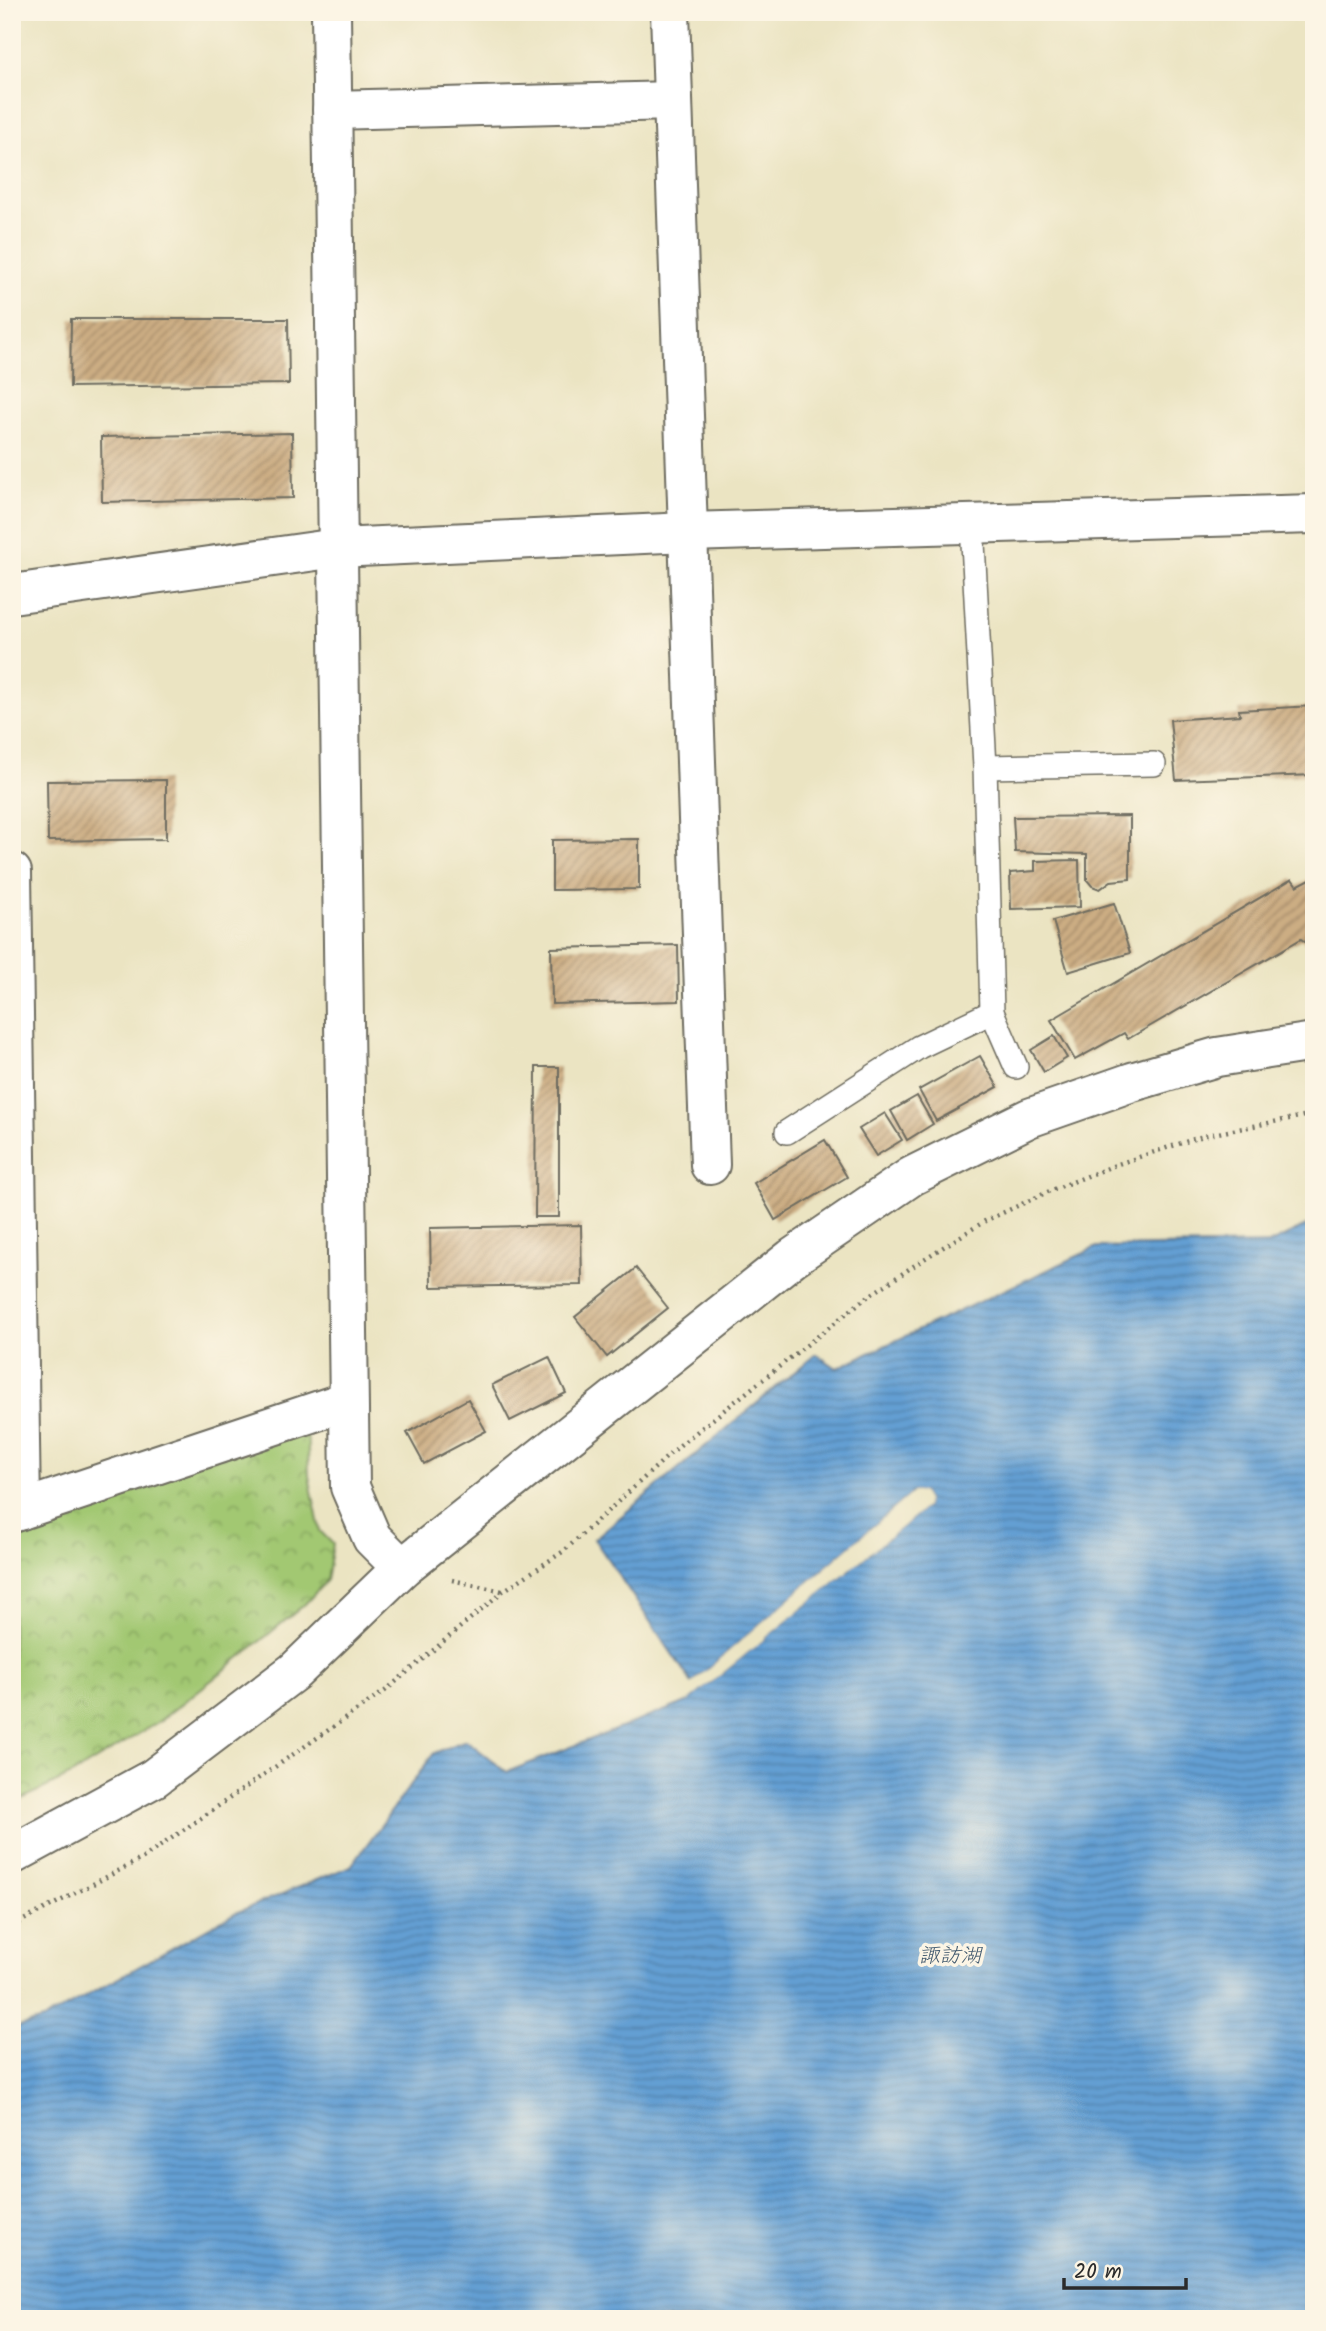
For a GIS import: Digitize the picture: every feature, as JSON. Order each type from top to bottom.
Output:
[{"type":"street","points":[[331,12],[349,1487],[372,1538],[402,1568]]},
{"type":"street","points":[[670,12],[710,1165]]},
{"type":"street","points":[[332,110],[673,101]]},
{"type":"street","points":[[12,594],[337,548],[688,532],[1314,514]]},
{"type":"street","points":[[13,895],[17,1511],[347,1401]]},
{"type":"street","points":[[12,1855],[154,1778],[295,1671],[402,1568],[792,1258],[912,1176],[1029,1118],[1132,1082],[1217,1057],[1314,1042]]},
{"type":"lane","points":[[972,524],[985,768],[992,1012],[1016,1067]]},
{"type":"lane","points":[[985,768],[1154,764]]},
{"type":"lane","points":[[787,1132],[919,1047],[992,1012]]},
{"type":"path","points":[[12,1926],[154,1850],[385,1691],[503,1591],[564,1550],[680,1445],[866,1298],[985,1221],[1052,1190],[1178,1144],[1203,1136],[1314,1114]]},
{"type":"path","points":[[457,1570],[447,1578],[503,1591]]},
{"type":"green space","points":[[307,1423],[309,1476],[320,1531],[333,1544],[327,1580],[304,1605],[158,1722],[73,1774],[12,1804],[12,1524]]},
{"type":"water","name":"諏訪湖","points":[[1314,1222],[1314,2319],[12,2319],[12,2029],[43,2020],[235,1913],[351,1866],[434,1753],[466,1740],[507,1772],[687,1702],[926,1507],[927,1500],[922,1492],[913,1492],[692,1683],[594,1539],[816,1354],[837,1368],[1097,1247],[1269,1244]]},
{"type":"pier","points":[[913,1492],[922,1492],[927,1500],[926,1507],[687,1702],[688,1697],[923,1505],[920,1495],[914,1495],[691,1686]]},
{"type":"building","points":[[71,319],[288,319],[289,384],[70,387]]},
{"type":"building","points":[[292,433],[293,498],[102,502],[101,437]]},
{"type":"building","points":[[1314,706],[1314,775],[1176,780],[1170,720],[1240,715],[1239,710]]},
{"type":"building","points":[[166,780],[166,839],[48,841],[47,781]]},
{"type":"building","points":[[1130,816],[1130,879],[1111,881],[1100,889],[1087,880],[1087,854],[1015,852],[1013,817]]},
{"type":"building","points":[[639,839],[639,889],[552,890],[552,840]]},
{"type":"building","points":[[1079,860],[1080,907],[1011,909],[1010,873],[1035,871],[1035,861]]},
{"type":"building","points":[[1314,877],[1314,949],[1301,939],[1128,1039],[1124,1033],[1075,1060],[1051,1020],[1292,879],[1297,886]]},
{"type":"building","points":[[1114,903],[1130,953],[1068,972],[1053,921]]},
{"type":"building","points":[[678,945],[679,1001],[552,1004],[551,948]]},
{"type":"building","points":[[1054,1036],[1067,1058],[1044,1072],[1031,1050]]},
{"type":"building","points":[[980,1056],[998,1087],[936,1121],[919,1090]]},
{"type":"building","points":[[536,1067],[559,1067],[559,1217],[535,1217]]},
{"type":"building","points":[[917,1096],[933,1124],[907,1140],[891,1111]]},
{"type":"building","points":[[885,1113],[902,1140],[876,1156],[859,1129]]},
{"type":"building","points":[[825,1140],[847,1177],[775,1220],[754,1183]]},
{"type":"building","points":[[581,1225],[582,1285],[431,1287],[430,1228]]},
{"type":"building","points":[[636,1268],[668,1308],[607,1357],[575,1317]]},
{"type":"building","points":[[549,1357],[566,1393],[510,1421],[492,1385]]},
{"type":"building","points":[[468,1399],[486,1431],[424,1464],[407,1433]]}]
